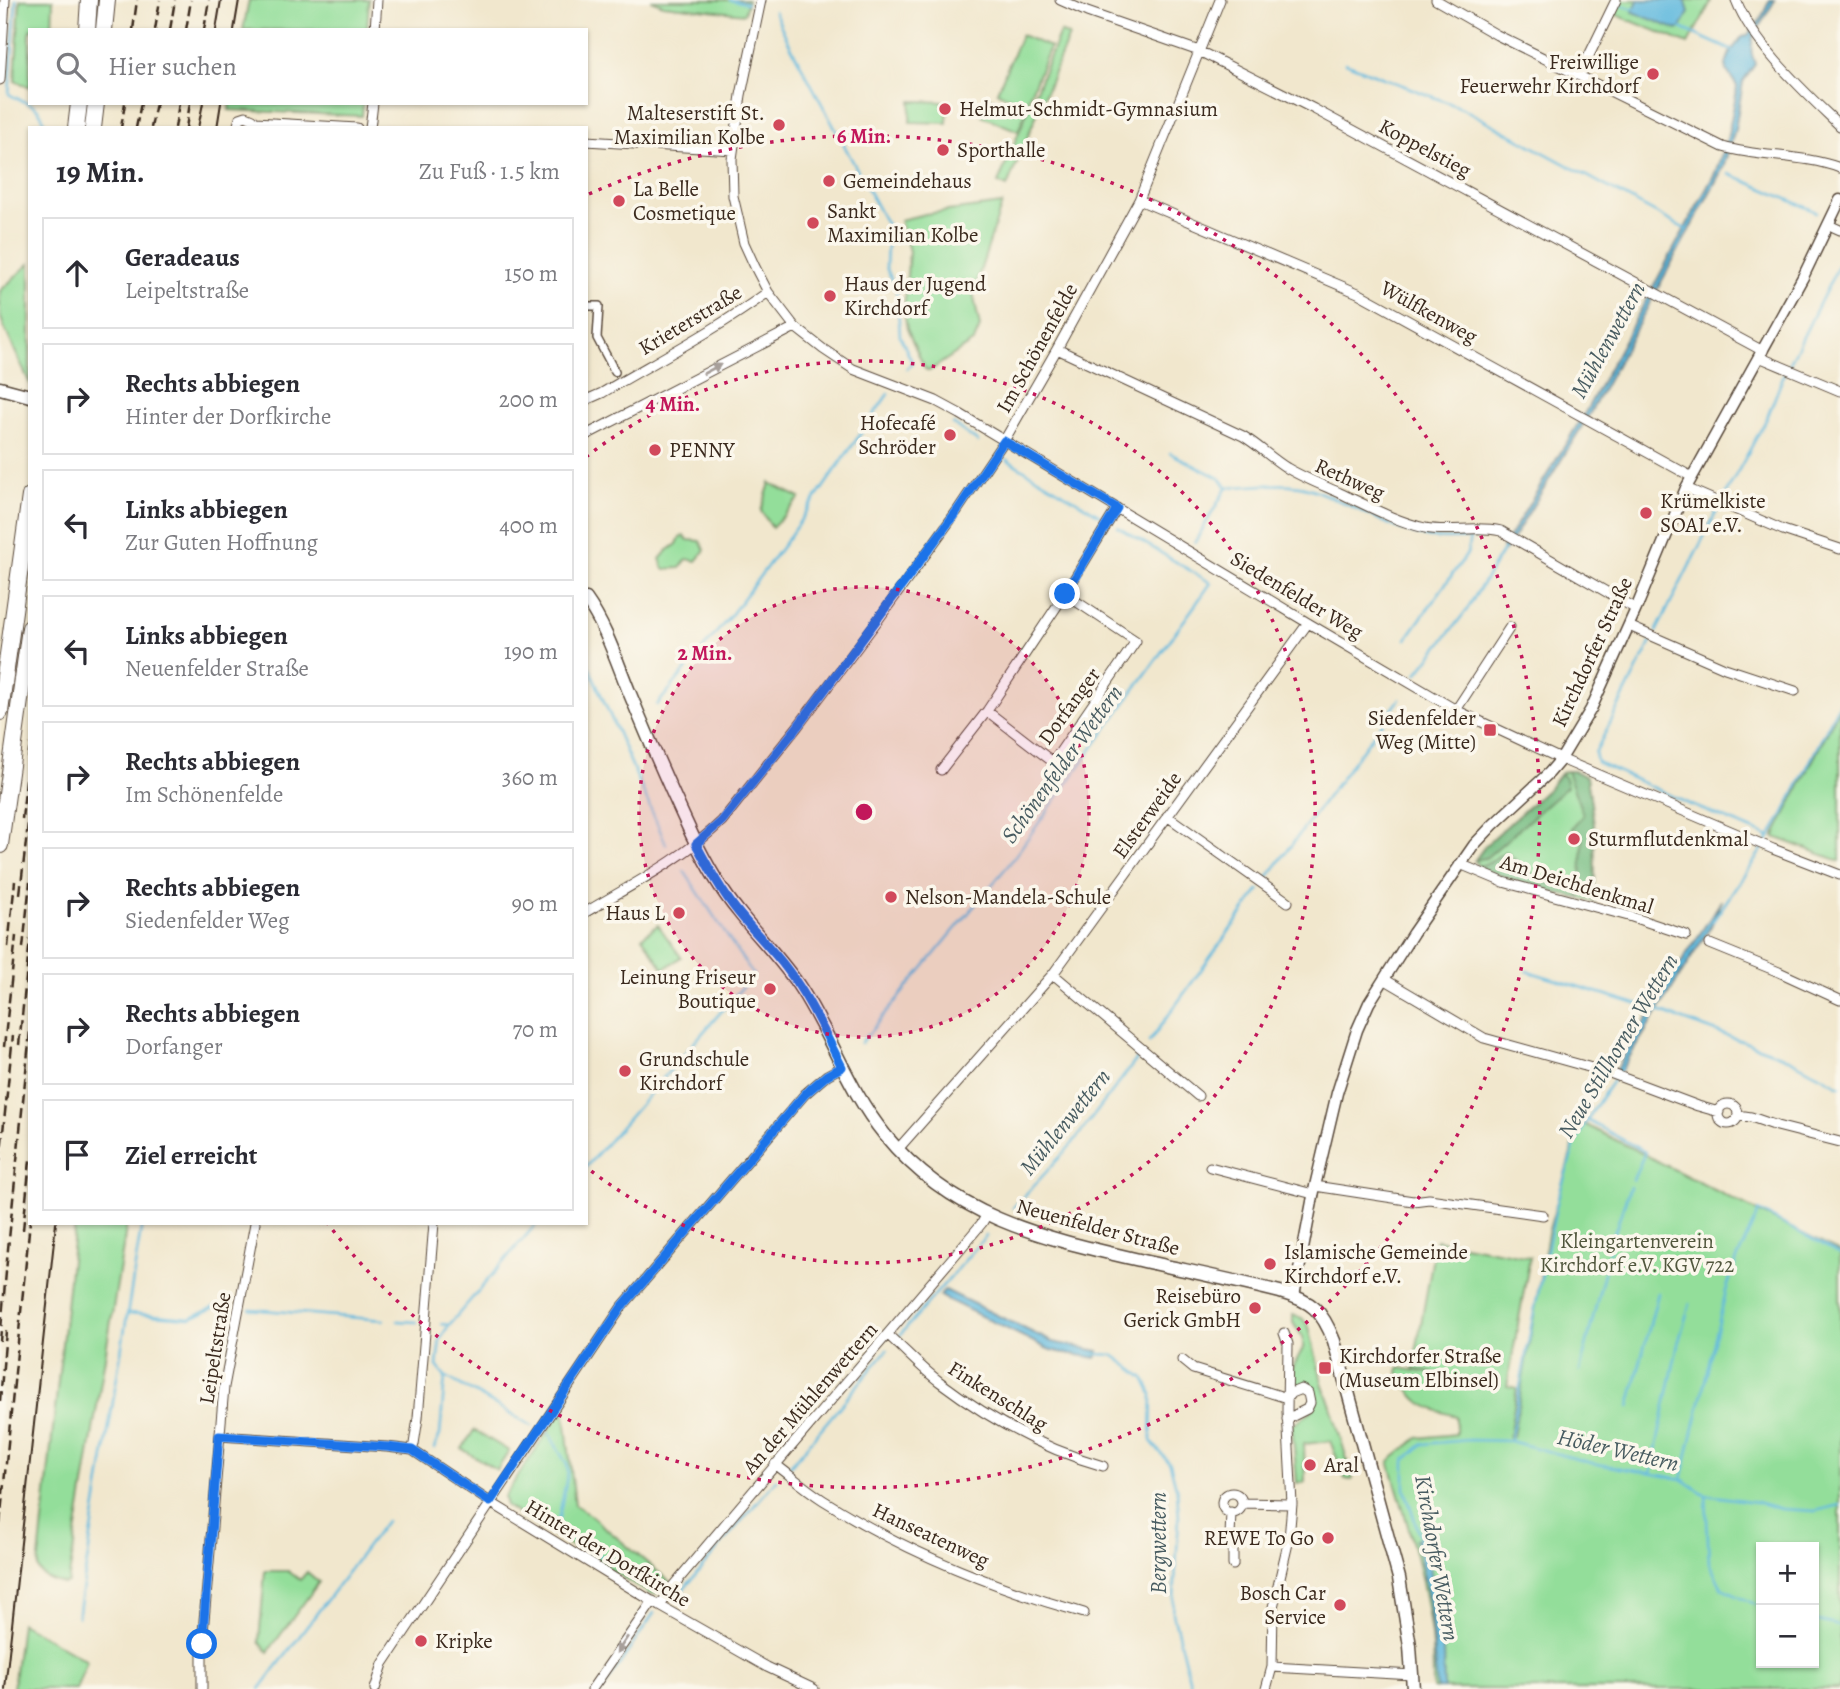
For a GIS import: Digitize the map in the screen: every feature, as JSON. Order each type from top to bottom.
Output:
[{"type":"highway","points":[[87,28],[89,0]]},
{"type":"highway","points":[[104,28],[107,0]]},
{"type":"highway","points":[[76,126],[79,105]]},
{"type":"highway","points":[[93,126],[96,105]]},
{"type":"highway","points":[[0,712],[28,510]]},
{"type":"highway","points":[[0,845],[28,642]]},
{"type":"main road","points":[[3,388],[28,396]]},
{"type":"main road","name":"Neuenfelder Straße","points":[[588,602],[601,625],[660,768],[696,844],[723,891],[787,968],[818,1018],[842,1067],[871,1115],[915,1166],[958,1199],[1019,1228],[1047,1238],[1294,1296],[1320,1312],[1334,1341],[1399,1578],[1408,1629],[1413,1689]]},
{"type":"street","points":[[0,80],[5,0]]},
{"type":"street","points":[[375,28],[377,0]]},
{"type":"street","name":"Krieterstraße","points":[[588,399],[699,337],[768,292],[749,255],[733,196],[733,150],[761,0]]},
{"type":"street","name":"Koppelstieg","points":[[1060,0],[1199,51],[1314,109],[1653,291],[1761,354],[1840,391]]},
{"type":"street","name":"Im Schönenfelde","points":[[588,911],[696,844],[722,821],[798,726],[957,511],[1004,441],[1139,200],[1220,0]]},
{"type":"street","points":[[1436,0],[1497,35],[1728,148],[1840,168]]},
{"type":"street","points":[[1579,76],[1616,0]]},
{"type":"street","points":[[1736,0],[1759,40],[1840,126]]},
{"type":"street","points":[[370,126],[373,105]]},
{"type":"street","points":[[237,126],[237,121],[243,117],[250,117],[255,125],[289,126]]},
{"type":"street","points":[[588,141],[733,150]]},
{"type":"street","name":"Wülfkenweg","points":[[1139,200],[1358,293],[1692,477]]},
{"type":"street","name":"Kirchdorfer Straße","points":[[1294,1296],[1326,1135],[1345,1063],[1361,1021],[1384,979],[1460,864],[1485,833],[1561,759],[1597,696],[1686,488],[1803,277],[1840,200]]},
{"type":"street","points":[[1829,225],[1840,230]]},
{"type":"street","name":"Siedenfelder Weg","points":[[768,292],[795,327],[853,369],[936,401],[1457,710],[1561,759],[1840,875]]},
{"type":"street","points":[[588,306],[599,306],[597,338],[615,372]]},
{"type":"street","points":[[588,434],[795,327]]},
{"type":"street","name":"Rethweg","points":[[1057,349],[1243,436],[1304,478],[1400,520],[1428,528],[1491,529],[1511,536],[1636,609]]},
{"type":"street","points":[[1686,488],[1783,530],[1840,549]]},
{"type":"street","points":[[941,770],[987,711],[1065,594],[1117,508]]},
{"type":"street","name":"Dorfanger","points":[[987,711],[1053,762],[1136,641],[1065,594]]},
{"type":"street","name":"Elsterweide","points":[[898,1149],[1053,974],[1308,623]]},
{"type":"street","points":[[1629,626],[1725,668],[1795,691]]},
{"type":"street","points":[[1457,710],[1510,627]]},
{"type":"street","points":[[1167,816],[1288,902]]},
{"type":"street","name":"Am Deichdenkmal","points":[[1460,864],[1503,882],[1632,917],[1686,935]]},
{"type":"street","points":[[1710,944],[1840,1000]]},
{"type":"street","points":[[1053,974],[1198,1096]]},
{"type":"street","points":[[1384,979],[1484,1038],[1614,1074],[1718,1112]]},
{"type":"street","points":[[375,1689],[383,1664],[621,1308],[805,1094],[827,1075],[842,1067]]},
{"type":"street","points":[[1729,1104],[1736,1108],[1738,1115],[1734,1122],[1727,1124],[1720,1121],[1718,1112],[1729,1104]]},
{"type":"street","points":[[1738,1115],[1840,1142]]},
{"type":"street","points":[[1210,1167],[1314,1190],[1413,1201],[1429,1199],[1543,1216]]},
{"type":"street","name":"An der Mühlenwettern","points":[[592,1689],[656,1604],[888,1335],[987,1214]]},
{"type":"street","name":"Leipeltstraße","points":[[202,1689],[202,1644],[224,1387],[255,1225]]},
{"type":"street","points":[[412,1450],[418,1418],[434,1225]]},
{"type":"street","points":[[1266,1689],[1272,1667],[1273,1607],[1289,1539],[1292,1504],[1287,1419],[1288,1343],[1284,1333]]},
{"type":"street","name":"Finkenschlag","points":[[888,1335],[938,1381],[993,1417],[1040,1443],[1102,1466]]},
{"type":"street","points":[[1182,1360],[1193,1369],[1287,1398]]},
{"type":"street","points":[[1287,1398],[1301,1389],[1308,1393],[1310,1399],[1307,1409],[1287,1419]]},
{"type":"street","name":"Hinter der Dorfkirche","points":[[219,1436],[412,1450],[490,1502],[656,1604],[767,1667],[814,1689]]},
{"type":"street","name":"Hanseatenweg","points":[[775,1464],[821,1499],[935,1561],[997,1586],[1084,1613]]},
{"type":"street","points":[[1229,1493],[1236,1493],[1242,1503],[1239,1510],[1231,1513],[1222,1502],[1229,1493]]},
{"type":"street","points":[[1242,1503],[1292,1504]]},
{"type":"street","points":[[1231,1513],[1233,1565]]},
{"type":"street","points":[[1272,1667],[1413,1675]]},
{"type":"green space","points":[[20,0],[53,0],[52,28],[28,28],[28,86],[15,81]]},
{"type":"green space","points":[[249,0],[369,0],[367,28],[243,28]]},
{"type":"green space","points":[[651,0],[748,0],[744,14],[663,5]]},
{"type":"green space","points":[[1620,0],[1711,2],[1688,44],[1614,14]]},
{"type":"green space","points":[[1060,32],[1069,36],[1007,187],[998,183]]},
{"type":"green space","points":[[1021,35],[1050,47],[1026,104],[997,92]]},
{"type":"green space","points":[[989,97],[1026,112],[1018,131],[982,116]]},
{"type":"green space","points":[[911,101],[948,102],[947,123],[910,122]]},
{"type":"green space","points":[[230,105],[363,105],[362,116],[229,110]]},
{"type":"green space","points":[[1002,204],[973,293],[980,327],[974,341],[929,371],[925,369],[907,329],[904,311],[909,251],[900,220]]},
{"type":"green space","points":[[28,265],[28,380],[0,315],[0,291]]},
{"type":"green space","points":[[770,483],[800,498],[772,528],[761,511]]},
{"type":"green space","points":[[684,536],[688,540],[700,541],[705,550],[696,561],[687,559],[680,568],[664,569],[660,559]]},
{"type":"green space","points":[[1840,707],[1840,861],[1774,837]]},
{"type":"green space","points":[[1567,771],[1587,777],[1594,824],[1595,902],[1535,888],[1479,868],[1475,860],[1486,845],[1549,788],[1561,773]]},
{"type":"green space","points":[[1567,771],[1587,777],[1594,824],[1595,902],[1581,879],[1583,840],[1572,828],[1583,815]]},
{"type":"green space","points":[[1560,774],[1565,778],[1567,787],[1486,858],[1475,860],[1486,845],[1549,788]]},
{"type":"green space","points":[[1505,851],[1538,879],[1579,892],[1581,899],[1535,888],[1479,868],[1478,866],[1489,863]]},
{"type":"green space","points":[[658,925],[681,957],[664,969],[642,937]]},
{"type":"green space","name":"Kleingartenverein Kirchdorf e.V. KGV 722","points":[[1584,1124],[1840,1252],[1840,1689],[1433,1689],[1432,1642],[1424,1591],[1389,1461],[1418,1438],[1456,1434],[1456,1416],[1428,1407],[1415,1398],[1398,1373],[1399,1368],[1465,1379],[1413,1369],[1436,1240],[1530,1257],[1507,1386],[1517,1388],[1509,1437],[1513,1437],[1548,1233],[1574,1143]]},
{"type":"green space","points":[[75,1225],[127,1225],[68,1583],[52,1581],[38,1568]]},
{"type":"green space","points":[[1293,1315],[1302,1318],[1309,1327],[1323,1386],[1353,1479],[1345,1479],[1330,1441],[1304,1444],[1305,1482],[1297,1483],[1292,1425],[1310,1412],[1316,1396],[1307,1386],[1291,1387],[1292,1369],[1303,1348],[1303,1337],[1293,1323]]},
{"type":"green space","points":[[564,1407],[575,1505],[670,1582],[661,1593],[650,1594],[506,1506],[504,1497]]},
{"type":"green space","points":[[474,1430],[509,1451],[497,1470],[462,1449]]},
{"type":"green space","points":[[265,1571],[288,1571],[300,1580],[307,1572],[319,1582],[268,1652],[259,1642]]},
{"type":"green space","points":[[21,1623],[87,1661],[76,1689],[13,1689]]},
{"type":"water","points":[[1638,0],[1685,0],[1689,12],[1681,28],[1677,30],[1633,12]]},
{"type":"water","points":[[1770,0],[1775,0],[1753,37],[1751,50],[1755,64],[1743,82],[1735,129],[1723,168],[1590,413],[1505,551],[1502,548],[1505,540],[1586,411],[1715,173],[1727,140],[1737,86],[1727,71],[1726,64],[1741,38],[1749,34],[1760,20]]},
{"type":"water","points":[[1722,900],[1711,926],[1620,1072],[1615,1071],[1686,955]]},
{"type":"water","points":[[945,1290],[1052,1342],[1099,1351],[1096,1358],[1048,1349],[940,1296]]},
{"type":"water","points":[[1425,1536],[1443,1647],[1444,1689],[1437,1689],[1429,1602],[1416,1539]]},
{"type":"waterway","points":[[16,0],[9,94],[28,103]]},
{"type":"waterway","name":"Schönenfelder Wettern","points":[[730,0],[747,3]]},
{"type":"waterway","points":[[1618,4],[1634,9]]},
{"type":"waterway","name":"Schönenfelder Wettern","points":[[774,11],[888,227],[886,267],[897,293],[900,336],[912,362],[907,369]]},
{"type":"waterway","points":[[1681,28],[1735,52]]},
{"type":"waterway","points":[[1345,63],[1462,108],[1687,230]]},
{"type":"waterway","points":[[33,105],[41,113],[45,126]]},
{"type":"waterway","points":[[1729,174],[1817,212]]},
{"type":"waterway","points":[[1789,365],[1840,262]]},
{"type":"waterway","points":[[1723,499],[1767,418],[1784,374]]},
{"type":"waterway","points":[[657,705],[731,615],[789,537],[888,394]]},
{"type":"waterway","name":"Schönenfelder Wettern","points":[[953,424],[978,442]]},
{"type":"waterway","name":"Schönenfelder Wettern","points":[[1170,453],[1221,479],[1227,487],[1299,486],[1322,493],[1408,532],[1430,538],[1483,537]]},
{"type":"waterway","name":"Schönenfelder Wettern","points":[[1006,459],[1100,515]]},
{"type":"waterway","points":[[1195,542],[1227,487]]},
{"type":"waterway","points":[[1656,632],[1718,509]]},
{"type":"waterway","name":"Schönenfelder Wettern","points":[[861,1043],[1010,863],[1211,583],[1118,527]]},
{"type":"waterway","points":[[1406,639],[1467,554],[1470,538]]},
{"type":"waterway","name":"Mühlenwettern","points":[[1417,674],[1466,611],[1505,547]]},
{"type":"waterway","points":[[1651,642],[1595,753],[1597,762],[1770,837]]},
{"type":"waterway","points":[[588,665],[666,844]]},
{"type":"waterway","name":"Mühlenwettern","points":[[1267,878],[1400,699]]},
{"type":"waterway","name":"Neue Stillhorner Wettern","points":[[1767,842],[1840,702]]},
{"type":"waterway","name":"Neue Stillhorner Wettern","points":[[1713,921],[1763,848]]},
{"type":"waterway","points":[[588,1165],[753,975],[684,871]]},
{"type":"waterway","name":"Mühlenwettern","points":[[1149,1042],[1259,890]]},
{"type":"waterway","points":[[1527,971],[1656,1010],[1783,1056],[1840,1086]]},
{"type":"waterway","name":"Mühlenwettern","points":[[1013,1208],[1072,1144],[1140,1055]]},
{"type":"waterway","name":"Neue Stillhorner Wettern","points":[[1510,1441],[1558,1198],[1575,1144],[1587,1120],[1621,1068]]},
{"type":"waterway","points":[[1587,1120],[1645,1152],[1633,1180]]},
{"type":"waterway","points":[[1613,1237],[1630,1187]]},
{"type":"waterway","points":[[1682,1479],[1726,1291],[1759,1211],[1840,1254]]},
{"type":"waterway","points":[[78,1617],[142,1225]]},
{"type":"waterway","points":[[434,1448],[440,1435],[445,1376],[437,1366],[440,1339],[535,1225]]},
{"type":"waterway","name":"Mühlenwettern","points":[[900,1335],[986,1236]]},
{"type":"waterway","points":[[1580,1371],[1611,1244]]},
{"type":"waterway","points":[[1629,1407],[1658,1293]]},
{"type":"waterway","points":[[1651,1473],[1678,1344],[1690,1303]]},
{"type":"waterway","points":[[128,1313],[190,1318],[215,1307],[224,1307]]},
{"type":"waterway","points":[[250,1309],[384,1320]]},
{"type":"waterway","points":[[398,1321],[417,1322]]},
{"type":"waterway","points":[[441,1324],[449,1325]]},
{"type":"waterway","name":"Mühlenwettern","points":[[790,1466],[887,1350]]},
{"type":"waterway","name":"Bergwettern","points":[[1097,1354],[1113,1355],[1144,1378],[1152,1394],[1151,1441],[1170,1464],[1177,1491],[1179,1518],[1173,1613],[1193,1689]]},
{"type":"waterway","points":[[445,1376],[532,1426]]},
{"type":"waterway","points":[[548,1433],[567,1465],[568,1472],[558,1530],[601,1556],[662,1583]]},
{"type":"waterway","name":"Höder Wettern","points":[[1421,1539],[1405,1490],[1405,1460],[1423,1444],[1469,1440],[1510,1441],[1592,1463],[1682,1479],[1706,1495],[1756,1502],[1781,1509],[1815,1511],[1840,1505]]},
{"type":"waterway","name":"Mühlenwettern","points":[[678,1596],[776,1480]]},
{"type":"waterway","points":[[1706,1495],[1709,1563],[1722,1588],[1757,1605]]},
{"type":"waterway","points":[[260,1689],[386,1521]]},
{"type":"waterway","name":"Mühlenwettern","points":[[603,1689],[654,1613]]},
{"type":"waterway","points":[[1819,1621],[1840,1626]]},
{"type":"tram line","points":[[216,28],[221,0]]},
{"type":"tram line","points":[[234,28],[239,0]]},
{"type":"tram line","points":[[198,126],[203,105]]},
{"type":"tram line","points":[[217,126],[221,105]]},
{"type":"tram line","points":[[5,1689],[56,1225]]},
{"type":"railway","points":[[133,28],[137,0]]},
{"type":"railway","points":[[155,28],[160,0]]},
{"type":"railway","points":[[170,28],[175,0]]},
{"type":"railway","points":[[186,28],[191,0]]},
{"type":"railway","points":[[204,28],[209,0]]},
{"type":"railway","points":[[121,126],[125,105]]},
{"type":"railway","points":[[136,126],[141,105]]},
{"type":"railway","points":[[151,126],[156,105]]},
{"type":"railway","points":[[175,126],[179,105]]},
{"type":"railway","points":[[186,126],[190,105]]},
{"type":"railway","points":[[22,819],[28,763]]},
{"type":"railway","points":[[20,894],[28,824]]},
{"type":"railway","points":[[8,947],[15,881]]},
{"type":"railway","points":[[23,948],[28,901]]},
{"type":"railway","points":[[4,1047],[16,936]]},
{"type":"railway","points":[[19,1045],[28,958]]},
{"type":"railway","points":[[0,1161],[13,1035]]},
{"type":"railway","points":[[0,1341],[28,1052]]},
{"type":"railway","points":[[23,1230],[28,1180]]},
{"type":"railway","points":[[0,1524],[30,1225]]},
{"type":"railway","points":[[0,1401],[6,1331]]},
{"type":"place","name":"Freiwillige Feuerwehr Kirchdorf","points":[[1653,74]]},
{"type":"place","name":"Helmut-Schmidt-Gymnasium","points":[[945,109]]},
{"type":"place","name":"Malteserstift St. Maximilian Kolbe","points":[[779,125]]},
{"type":"place","name":"Sporthalle","points":[[943,150]]},
{"type":"place","name":"Gemeindehaus","points":[[829,181]]},
{"type":"place","name":"La Belle Cosmetique","points":[[619,201]]},
{"type":"place","name":"Sankt Maximilian Kolbe","points":[[813,223]]},
{"type":"place","name":"Haus der Jugend Kirchdorf","points":[[830,296]]},
{"type":"place","name":"Hofecafé Schröder","points":[[950,435]]},
{"type":"place","name":"PENNY","points":[[655,450]]},
{"type":"place","name":"Krümelkiste SOAL e.V.","points":[[1646,513]]},
{"type":"place","name":"Siedenfelder Weg (Mitte)","points":[[1490,730]]},
{"type":"place","name":"Sturmflutdenkmal","points":[[1574,839]]},
{"type":"place","name":"Nelson-Mandela-Schule","points":[[891,897]]},
{"type":"place","name":"Haus L","points":[[679,913]]},
{"type":"place","name":"Leinung Friseur Boutique","points":[[770,989]]},
{"type":"place","name":"Grundschule Kirchdorf","points":[[625,1071]]},
{"type":"place","name":"Islamische Gemeinde Kirchdorf e.V.","points":[[1270,1264]]},
{"type":"place","name":"Reisebüro Gerick GmbH","points":[[1255,1308]]},
{"type":"place","name":"Kirchdorfer Straße (Museum Elbinsel)","points":[[1325,1368]]},
{"type":"place","name":"Aral","points":[[1310,1465]]},
{"type":"place","name":"REWE To Go","points":[[1328,1538]]},
{"type":"place","name":"Bosch Car Service","points":[[1340,1605]]},
{"type":"place","name":"Kripke","points":[[421,1641]]},
{"type":"route","points":[[202,1644],[219,1436],[412,1450],[490,1502],[621,1308],[805,1094],[827,1075],[842,1067],[801,989],[787,968],[737,911],[696,844],[722,821],[798,726],[957,511],[1004,441],[1117,508],[1065,594]]},
{"type":"water label","name":"Kirchdorfer Wettern","points":[[1437,1558]]}]
